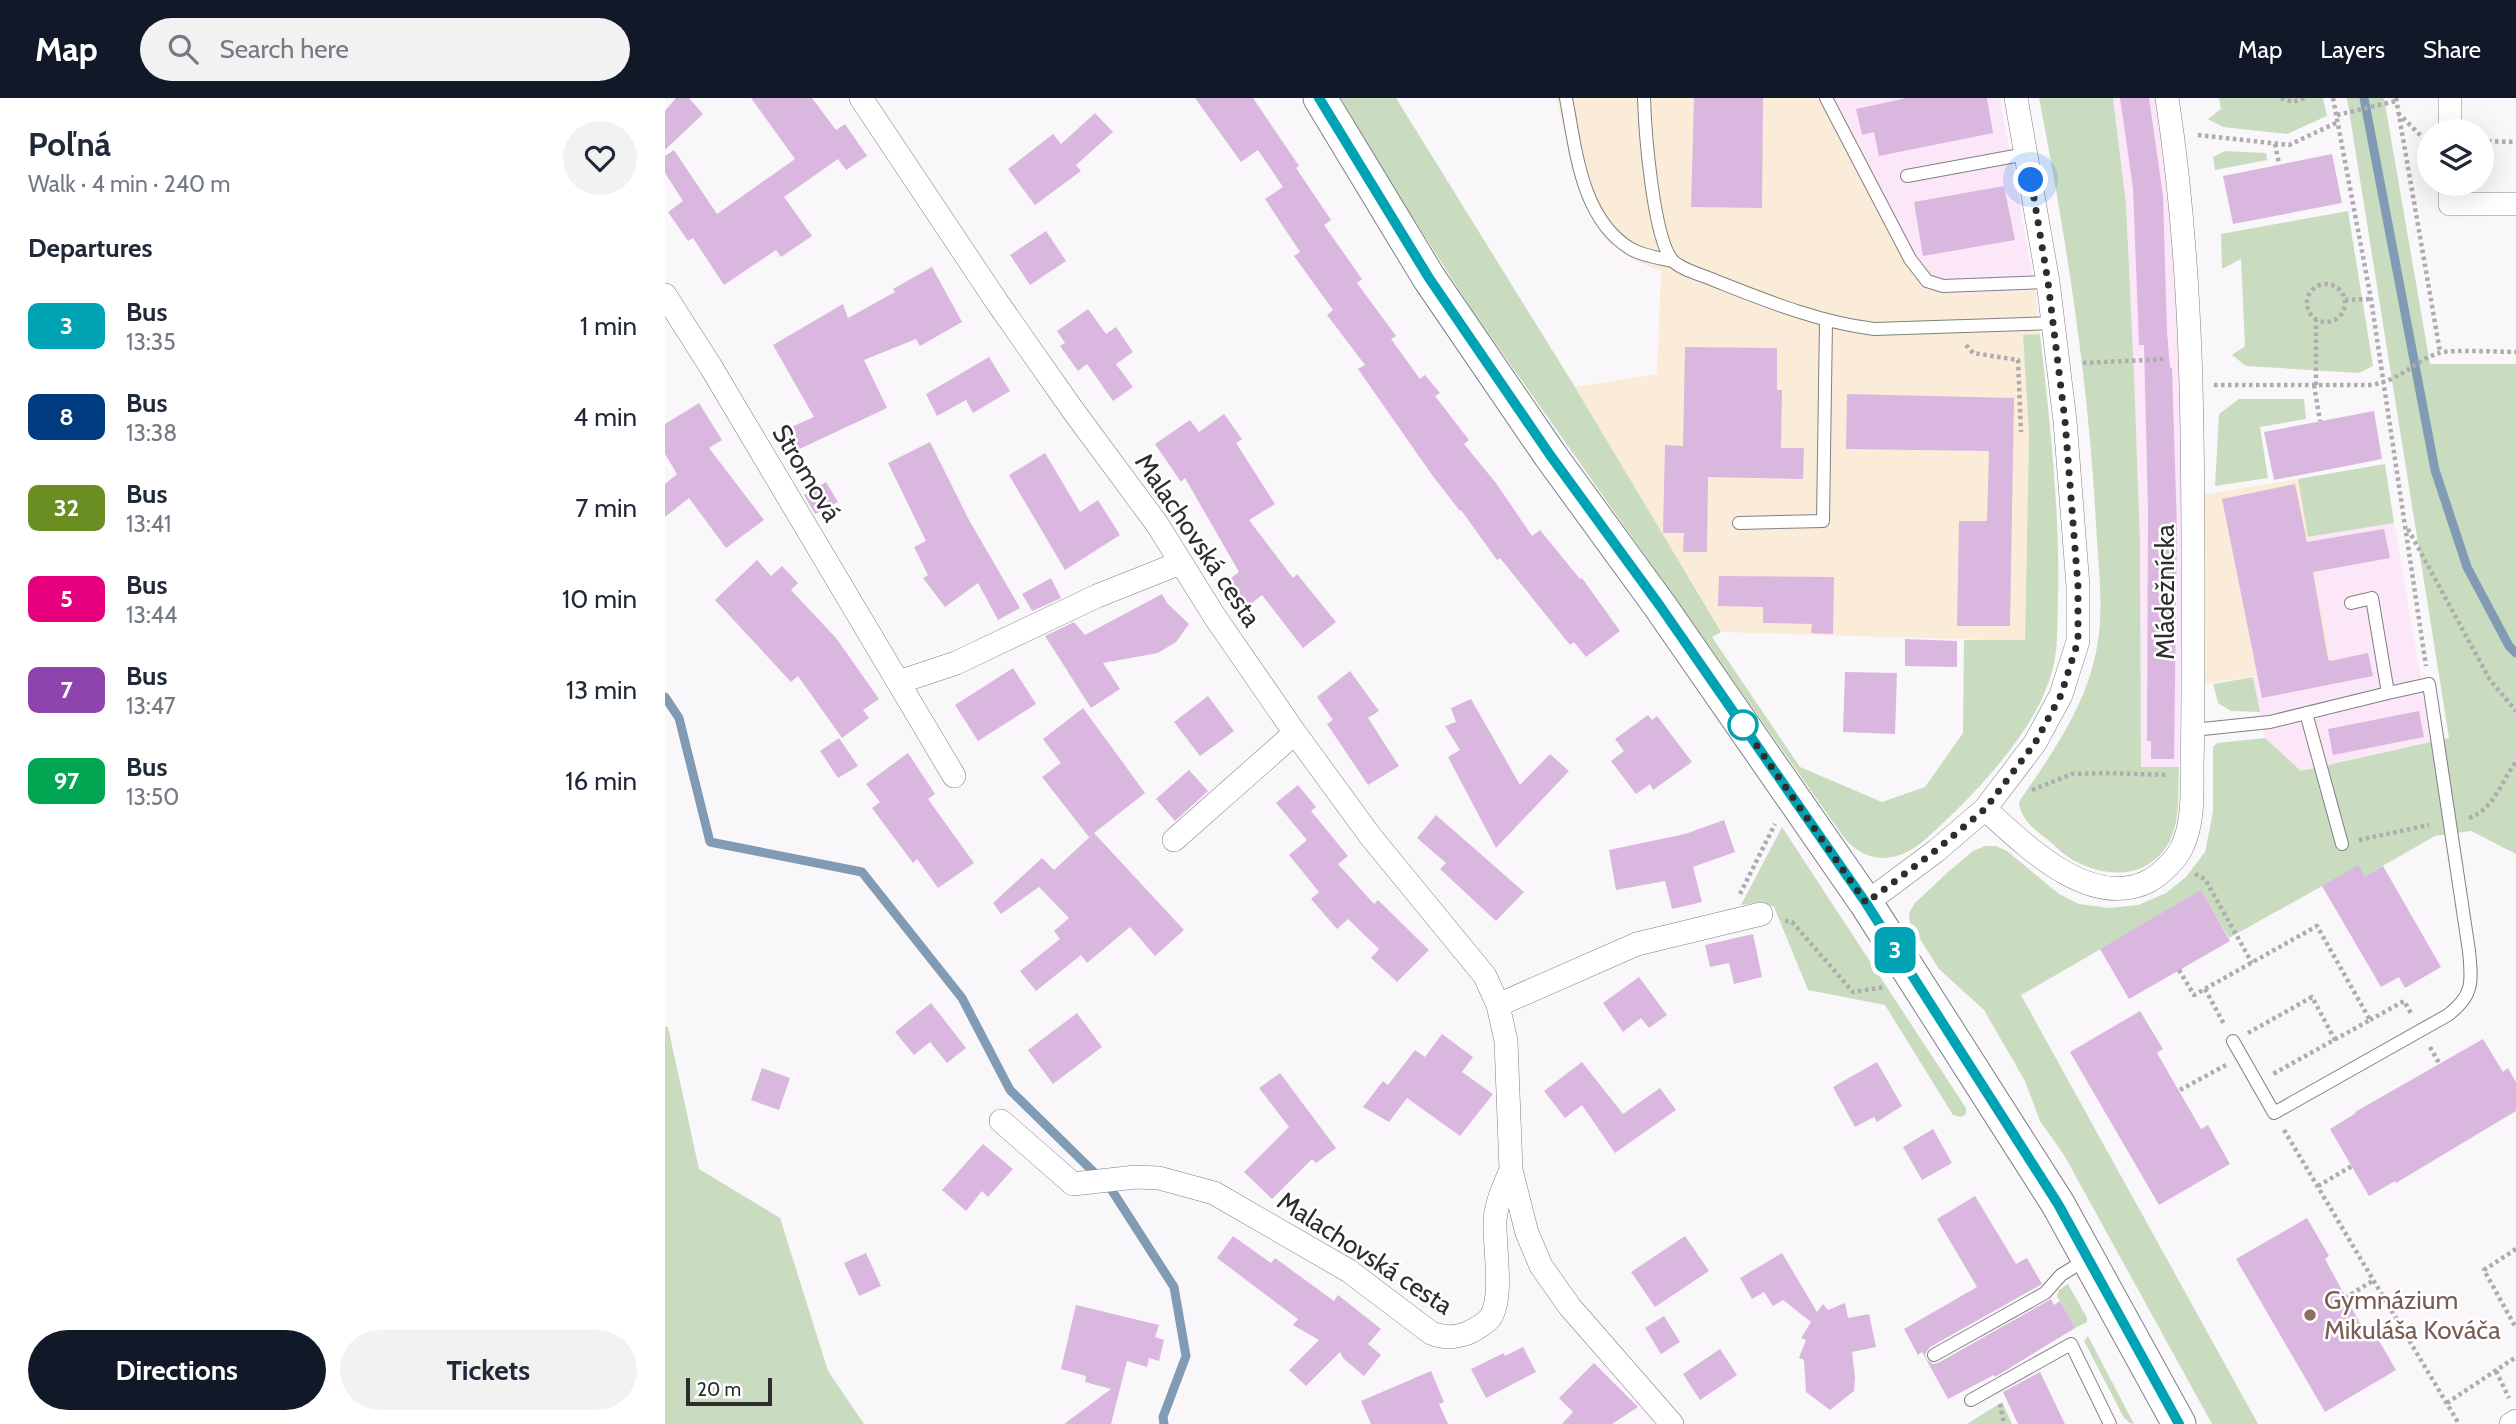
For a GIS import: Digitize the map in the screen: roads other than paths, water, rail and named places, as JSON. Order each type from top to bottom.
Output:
[{"type":"street","name":"Malachovská cesta","points":[[861,98],[997,302],[1157,524],[1180,563],[1295,733],[1371,837],[1485,976],[1498,1005],[1506,1041],[1511,1170],[1527,1233],[1541,1266],[1570,1307],[1672,1424]]},
{"type":"street","points":[[1319,98],[1429,278],[1550,455],[1660,606],[1866,903],[2021,1144],[2089,1258],[2173,1422]]},
{"type":"street","points":[[1866,903],[1985,809],[2035,743],[2061,695],[2078,641],[2078,586],[2065,421],[2048,282],[2016,98]]},
{"type":"street","name":"Mládežnícka","points":[[1985,809],[2038,854],[2068,875],[2095,886],[2119,889],[2149,881],[2170,863],[2182,848],[2191,815],[2192,385],[2185,241],[2167,98]]},
{"type":"street","points":[[2450,119],[2451,98]]},
{"type":"street","points":[[2449,196],[2449,204],[2516,204]]},
{"type":"street","name":"Stromová","points":[[665,295],[711,367],[954,776]]},
{"type":"street","points":[[899,682],[956,663],[1097,596],[1180,563]]},
{"type":"street","points":[[1174,840],[1295,733]]},
{"type":"street","points":[[1498,1005],[1637,944],[1761,914]]},
{"type":"street","name":"Malachovská cesta","points":[[1001,1121],[1073,1184],[1159,1178],[1214,1193],[1349,1270],[1431,1333],[1445,1338],[1460,1336],[1478,1328],[1490,1317],[1496,1301],[1495,1219],[1501,1192],[1511,1170]]},
{"type":"lane","points":[[1566,98],[1582,180],[1605,227],[1633,250],[1673,261],[1786,309],[1826,321],[1874,329],[2053,323]]},
{"type":"lane","points":[[1644,98],[1645,135],[1661,240],[1673,261]]},
{"type":"lane","points":[[1826,98],[1910,259],[1927,281],[1951,287],[2048,282]]},
{"type":"lane","points":[[1907,176],[2026,154]]},
{"type":"lane","points":[[1739,523],[1823,521],[1826,321]]},
{"type":"lane","points":[[2351,603],[2372,598],[2388,693]]},
{"type":"lane","points":[[2193,730],[2270,722],[2429,684],[2471,971],[2470,987],[2463,1003],[2448,1015],[2274,1113],[2233,1041]]},
{"type":"lane","points":[[2306,713],[2341,844]]},
{"type":"lane","points":[[1934,1355],[2045,1293],[2061,1275],[2089,1258]]},
{"type":"lane","points":[[1971,1400],[2071,1344],[2110,1424]]},
{"type":"waterway","points":[[2364,98],[2435,470],[2467,567],[2509,646],[2516,653]]},
{"type":"waterway","points":[[665,697],[679,718],[710,842],[862,872],[962,998],[1010,1090],[1111,1189],[1174,1287],[1186,1356],[1163,1417],[1164,1424]]},
{"type":"place","name":"Gymnázium Mikuláša Kováča","points":[[2310,1315]]}]
